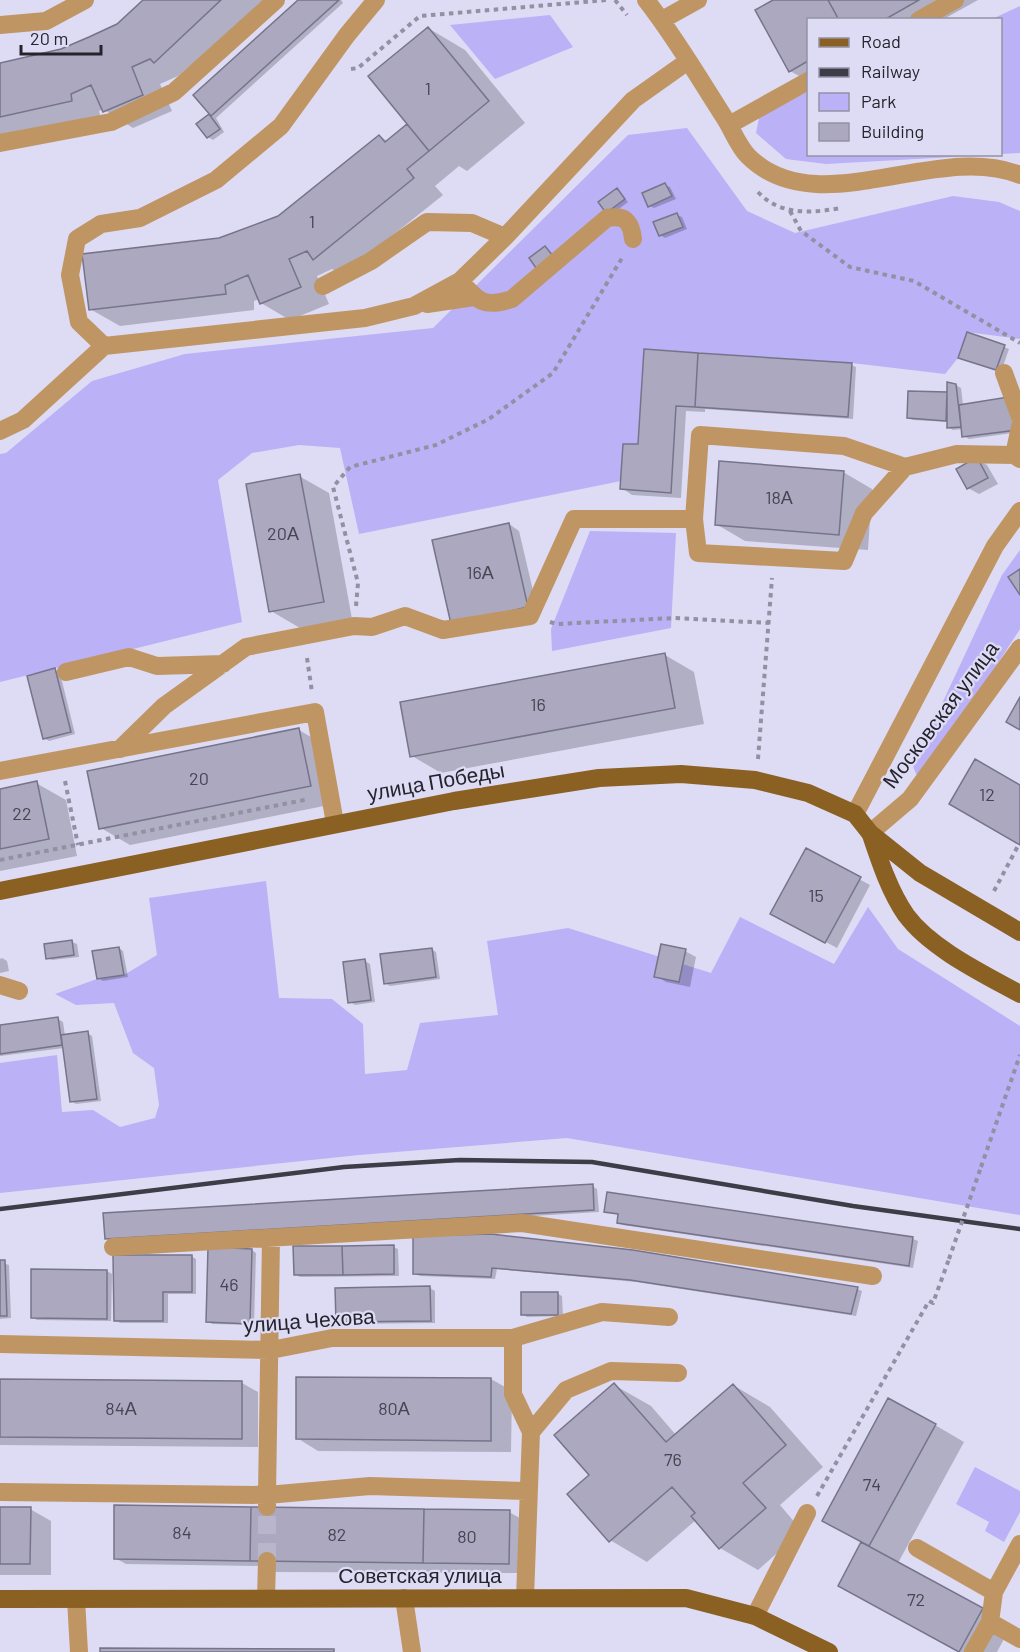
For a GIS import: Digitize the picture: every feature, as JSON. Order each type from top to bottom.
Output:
[{"type":"main road","name":"улица Победы","points":[[0,891],[335,823],[576,781],[681,774],[755,780],[808,793],[855,814],[870,833],[920,873],[1020,932]]},
{"type":"main road","name":"улица Победы","points":[[870,833],[884,873],[907,916],[942,948],[1020,994]]},
{"type":"main road","name":"Советская улица","points":[[0,1599],[686,1598],[755,1616],[829,1652]]},
{"type":"street","points":[[0,25],[46,21],[85,0]]},
{"type":"street","points":[[0,143],[111,122],[174,92],[276,0]]},
{"type":"street","points":[[104,346],[79,322],[70,274],[77,239],[101,224],[140,218],[216,180],[281,126],[376,0]]},
{"type":"street","points":[[646,0],[662,20],[748,156],[784,180],[825,185],[958,165],[1009,170],[1020,175]]},
{"type":"street","points":[[662,20],[698,0]]},
{"type":"street","points":[[923,18],[954,0]]},
{"type":"street","points":[[414,306],[460,281],[505,237],[633,100],[688,61]]},
{"type":"street","points":[[729,125],[807,82]]},
{"type":"street","points":[[460,281],[474,297],[492,305],[512,299],[607,218],[619,216],[627,220],[632,228],[633,239]]},
{"type":"street","points":[[323,286],[371,261],[427,222],[472,223],[505,237]]},
{"type":"street","points":[[0,431],[23,420],[104,346],[365,318],[414,306],[474,297]]},
{"type":"street","points":[[1004,373],[1020,417]]},
{"type":"street","points":[[905,467],[864,513],[844,561],[698,553],[694,519],[700,435],[844,447],[905,467],[957,454],[1017,457],[1020,428]]},
{"type":"street","points":[[855,814],[995,546],[1020,511]]},
{"type":"street","points":[[120,749],[164,706],[246,647],[354,626],[372,627],[405,616],[443,630],[530,616],[574,519],[694,519]]},
{"type":"street","name":"Московская улица","points":[[870,833],[910,799],[1020,648]]},
{"type":"street","points":[[66,672],[129,657],[157,666],[223,664]]},
{"type":"street","points":[[0,771],[315,712],[335,823]]},
{"type":"street","points":[[0,985],[19,991]]},
{"type":"street","points":[[112,1246],[271,1239],[522,1223],[873,1276]]},
{"type":"street","points":[[267,1501],[271,1239]]},
{"type":"street","name":"улица Чехова","points":[[0,1344],[271,1350],[332,1338],[513,1338],[602,1312],[669,1317]]},
{"type":"street","points":[[513,1338],[513,1394],[531,1432],[527,1491],[525,1598]]},
{"type":"street","points":[[531,1432],[567,1390],[611,1371],[678,1373]]},
{"type":"street","points":[[0,1492],[267,1501],[370,1486],[527,1491]]},
{"type":"street","points":[[755,1616],[807,1513]]},
{"type":"street","points":[[973,1652],[990,1622],[994,1592],[1020,1544]]},
{"type":"street","points":[[917,1548],[994,1592]]},
{"type":"street","points":[[266,1598],[267,1561]]},
{"type":"street","points":[[404,1598],[412,1652]]},
{"type":"street","points":[[76,1599],[79,1652]]},
{"type":"street","points":[[990,1622],[1020,1638]]},
{"type":"path","points":[[320,72],[358,68],[420,16],[607,0]]},
{"type":"path","points":[[615,0],[629,18]]},
{"type":"path","points":[[752,185],[765,200],[790,210],[812,213],[845,207]]},
{"type":"path","points":[[790,210],[801,231],[850,267],[914,281],[1020,343]]},
{"type":"path","points":[[354,626],[358,583],[333,487],[350,467],[436,445],[489,419],[553,373],[633,239]]},
{"type":"path","points":[[762,737],[771,594]]},
{"type":"path","points":[[530,616],[557,624],[674,618],[769,623]]},
{"type":"path","points":[[308,662],[315,712]]},
{"type":"path","points":[[66,789],[78,845]]},
{"type":"path","points":[[0,860],[330,795]]},
{"type":"path","points":[[995,889],[1019,844]]},
{"type":"path","points":[[807,1513],[929,1301],[933,1303],[1020,1055]]},
{"type":"green space","points":[[1020,6],[1020,153],[1002,154],[1002,18],[994,18]]},
{"type":"green space","points":[[550,15],[573,47],[495,79],[450,25]]},
{"type":"green space","points":[[807,92],[807,156],[970,156],[826,164],[786,159],[756,133],[759,118]]},
{"type":"green space","points":[[687,128],[747,211],[795,233],[953,196],[999,202],[1020,211],[1020,339],[967,332],[958,358],[945,374],[852,363],[645,349],[638,444],[623,444],[621,481],[359,534],[340,448],[299,445],[252,453],[218,480],[242,622],[0,682],[0,454],[6,453],[92,381],[185,354],[433,328],[628,135]]},
{"type":"green space","points":[[590,531],[676,533],[671,628],[552,651],[551,629]]},
{"type":"green space","points":[[1020,550],[1020,569],[1008,577],[1020,595],[1020,629],[926,774],[921,776],[916,774],[913,766],[1002,575]]},
{"type":"green space","points":[[266,881],[279,998],[332,999],[363,1024],[365,1074],[407,1070],[420,1023],[498,1015],[487,941],[568,928],[711,973],[740,917],[834,964],[868,907],[898,949],[1020,1026],[1020,1215],[567,1138],[359,1155],[0,1193],[0,1063],[57,1055],[62,1112],[93,1110],[120,1127],[155,1118],[159,1105],[154,1068],[133,1053],[114,1003],[76,1005],[55,994],[97,979],[124,975],[157,955],[149,898]]},
{"type":"green space","points":[[975,1467],[1020,1491],[1020,1512],[1004,1542],[985,1531],[989,1522],[956,1504]]},
{"type":"building","points":[[143,0],[221,0],[154,63],[150,59],[132,67],[143,95],[103,112],[91,85],[71,94],[72,101],[0,117],[0,63],[61,49],[89,37],[117,24]]},
{"type":"building","points":[[298,0],[339,0],[211,116],[193,95]]},
{"type":"building","points":[[773,0],[828,0],[838,18],[807,18],[807,62],[789,72],[755,10]]},
{"type":"building","points":[[828,0],[919,0],[888,18],[838,18]]},
{"type":"building","points":[[428,27],[489,101],[429,151],[368,76]]},
{"type":"building","points":[[209,114],[220,129],[207,138],[196,124]]},
{"type":"building","points":[[407,124],[429,151],[407,169],[414,178],[313,260],[307,251],[289,259],[301,287],[260,304],[248,275],[225,285],[226,294],[89,310],[82,254],[219,238],[278,216],[379,135],[385,142]]},
{"type":"building","points":[[665,183],[672,196],[648,207],[642,193]]},
{"type":"building","points":[[617,188],[625,199],[606,213],[598,202]]},
{"type":"building","points":[[677,213],[683,227],[659,236],[653,222]]},
{"type":"building","points":[[545,246],[553,256],[536,268],[529,258]]},
{"type":"building","points":[[967,332],[1005,345],[996,370],[958,358]]},
{"type":"building","points":[[644,349],[698,353],[695,407],[676,406],[671,493],[620,489],[623,444],[638,444]]},
{"type":"building","points":[[698,353],[852,363],[848,417],[695,407]]},
{"type":"building","points":[[947,382],[956,384],[961,427],[947,428]]},
{"type":"building","points":[[908,391],[947,392],[946,421],[907,418]]},
{"type":"building","points":[[1008,397],[1017,430],[962,437],[959,405]]},
{"type":"building","points":[[977,457],[988,478],[967,489],[956,469]]},
{"type":"building","points":[[719,461],[844,471],[839,535],[715,525]]},
{"type":"building","points":[[300,474],[324,602],[269,612],[246,484]]},
{"type":"building","points":[[509,523],[528,607],[451,624],[432,540]]},
{"type":"building","points":[[1020,569],[1020,595],[1008,577]]},
{"type":"building","points":[[665,653],[675,708],[410,757],[400,702]]},
{"type":"building","points":[[55,668],[71,732],[43,739],[27,676]]},
{"type":"building","points":[[1020,697],[1020,730],[1006,722]]},
{"type":"building","points":[[299,728],[311,786],[99,829],[87,771]]},
{"type":"building","points":[[975,759],[1020,785],[1020,845],[949,804]]},
{"type":"building","points":[[37,781],[49,839],[0,849],[0,789]]},
{"type":"building","points":[[806,848],[861,877],[825,943],[770,914]]},
{"type":"building","points":[[72,940],[74,955],[46,959],[44,944]]},
{"type":"building","points":[[661,944],[686,949],[679,982],[654,977]]},
{"type":"building","points":[[119,947],[124,975],[97,979],[92,951]]},
{"type":"building","points":[[432,948],[436,977],[384,984],[380,954]]},
{"type":"building","points":[[365,959],[371,1000],[348,1003],[343,962]]},
{"type":"building","points":[[58,1017],[62,1045],[0,1054],[0,1025]]},
{"type":"building","points":[[88,1031],[97,1099],[70,1102],[61,1035]]},
{"type":"building","points":[[593,1184],[594,1210],[105,1239],[103,1213]]},
{"type":"building","points":[[607,1192],[913,1237],[909,1266],[617,1223],[618,1214],[604,1212]]},
{"type":"building","points":[[491,1234],[633,1250],[858,1287],[851,1314],[630,1280],[492,1268],[491,1277],[413,1274],[413,1236]]},
{"type":"building","points":[[394,1245],[394,1274],[343,1275],[342,1246]]},
{"type":"building","points":[[293,1246],[342,1246],[343,1275],[294,1275]]},
{"type":"building","points":[[208,1247],[252,1249],[250,1324],[206,1322]]},
{"type":"building","points":[[113,1255],[192,1255],[192,1292],[163,1292],[163,1321],[114,1321]]},
{"type":"building","points":[[0,1260],[5,1260],[7,1316],[0,1316]]},
{"type":"building","points":[[31,1269],[107,1270],[107,1319],[31,1318]]},
{"type":"building","points":[[430,1286],[431,1321],[336,1322],[335,1288]]},
{"type":"building","points":[[521,1292],[558,1292],[558,1315],[521,1315]]},
{"type":"building","points":[[296,1377],[491,1378],[491,1441],[296,1439]]},
{"type":"building","points":[[0,1379],[242,1381],[242,1439],[0,1437]]},
{"type":"building","points":[[614,1383],[666,1442],[733,1384],[786,1445],[743,1483],[766,1508],[719,1549],[691,1516],[695,1513],[672,1487],[609,1542],[567,1494],[589,1475],[554,1435]]},
{"type":"building","points":[[888,1398],[936,1424],[869,1546],[822,1521]]},
{"type":"building","points":[[114,1505],[251,1507],[250,1561],[114,1559]]},
{"type":"building","points":[[0,1507],[31,1507],[30,1564],[0,1564]]},
{"type":"building","points":[[251,1507],[424,1509],[423,1563],[250,1561]]},
{"type":"building","points":[[424,1509],[510,1510],[509,1564],[423,1563]]},
{"type":"building","points":[[861,1542],[983,1608],[959,1652],[838,1586]]},
{"type":"building","points":[[100,1648],[334,1649],[334,1652],[100,1652]]},
{"type":"tunnel","points":[[267,1507],[267,1561]]},
{"type":"railway","points":[[0,1209],[344,1167],[460,1160],[592,1162],[853,1206],[1020,1229]]}]
